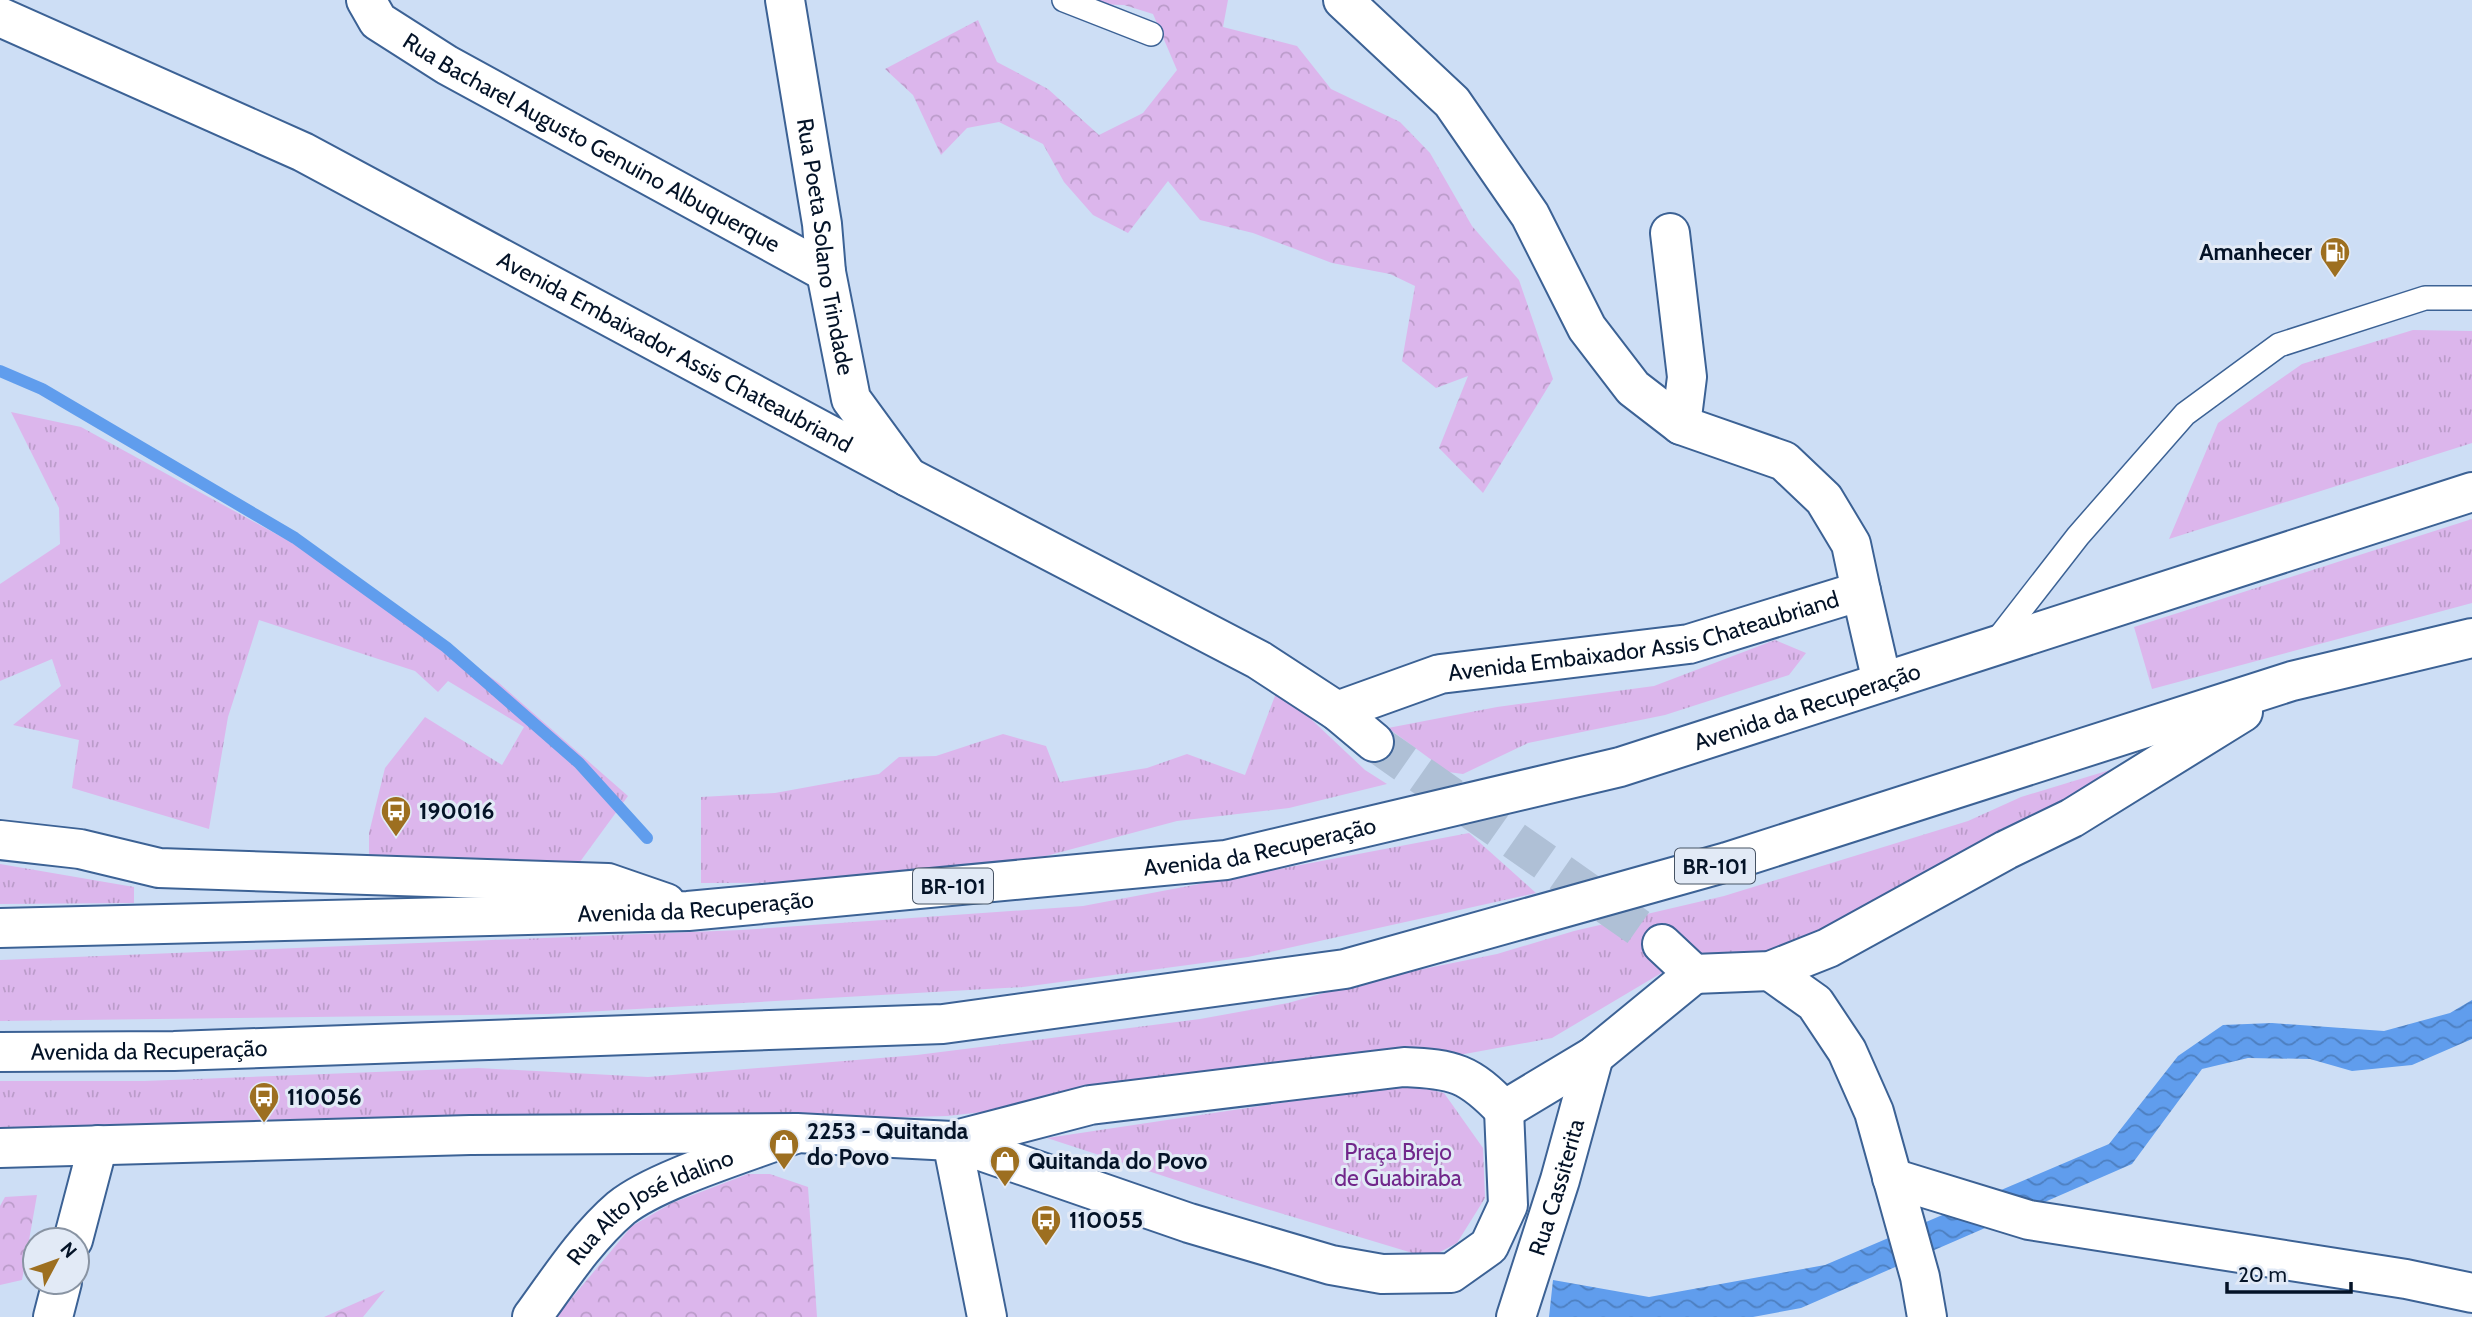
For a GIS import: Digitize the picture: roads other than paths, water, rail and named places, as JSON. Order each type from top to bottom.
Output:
[{"type":"main road","name":"Rua Bacharel Augusto Genuino Albuquerque","points":[[366,0],[378,21],[447,65],[825,272]]},
{"type":"main road","name":"Rua Poeta Solano Trindade","points":[[785,0],[822,224],[825,272],[851,399],[908,477]]},
{"type":"main road","points":[[1343,0],[1452,102],[1530,215],[1587,328],[1633,388],[1681,425],[1784,461],[1824,499],[1838,522],[1851,544],[1861,591]]},
{"type":"main road","name":"Avenida Embaixador Assis Chateaubriand","points":[[0,17],[303,152],[908,477],[1259,660],[1337,711],[1374,742]]},
{"type":"main road","points":[[1670,233],[1687,377],[1681,425]]},
{"type":"main road","name":"Avenida da Recuperação","points":[[0,928],[688,911],[1226,860],[1620,767],[2472,492]]},
{"type":"main road","name":"Avenida Embaixador Assis Chateaubriand","points":[[1337,711],[1440,674],[1689,643],[1861,591],[1882,682]]},
{"type":"main road","name":"Avenida da Recuperação","points":[[0,1052],[174,1051],[943,1024],[1345,969],[1727,862],[2292,681],[2472,638]]},
{"type":"main road","points":[[1504,1110],[1594,1055],[1694,974],[1770,971],[1828,948],[2006,850],[2072,818],[2292,681]]},
{"type":"main road","points":[[0,840],[80,849],[159,868],[608,883],[688,911]]},
{"type":"main road","points":[[1662,944],[1694,974]]},
{"type":"main road","points":[[1770,971],[1815,1003],[1847,1051],[1874,1112],[1920,1277],[1927,1317]]},
{"type":"main road","name":"Rua Cassiterita","points":[[1516,1317],[1560,1180],[1594,1055]]},
{"type":"main road","points":[[0,1148],[470,1135],[797,1133],[952,1141],[1189,1223],[1331,1265],[1382,1274],[1451,1273],[1489,1246],[1507,1205],[1504,1110],[1472,1080],[1446,1069],[1404,1067],[1271,1086],[1090,1105],[952,1141]]},
{"type":"main road","name":"Rua Alto José Idalino","points":[[532,1317],[595,1236],[623,1207],[655,1188],[797,1133]]},
{"type":"main road","points":[[952,1141],[987,1317]]},
{"type":"main road","points":[[77,1226],[98,1145]]},
{"type":"main road","points":[[967,1212],[1006,1159]]},
{"type":"main road","points":[[1897,1193],[1956,1200],[2029,1220],[2406,1279],[2472,1293]]},
{"type":"main road","points":[[53,1317],[58,1296]]},
{"type":"lane","points":[[1064,0],[1151,34]]},
{"type":"lane","points":[[1991,647],[2078,536],[2185,414],[2278,345],[2426,298],[2460,295],[2472,298]]},
{"type":"water","points":[[2472,1000],[2472,1039],[2412,1065],[2352,1071],[2310,1059],[2248,1058],[2202,1069],[2132,1164],[1801,1308],[1753,1317],[1549,1317],[1553,1280],[1649,1297],[1825,1265],[2109,1144],[2178,1056],[2223,1025],[2272,1023],[2384,1031],[2450,1013]]},
{"type":"waterway","points":[[0,371],[42,389],[295,538],[446,647],[579,763],[647,838]]},
{"type":"tunnel","points":[[1374,742],[1662,944]]},
{"type":"place","name":"Amanhecer","points":[[2335,279]]},
{"type":"place","name":"190016","points":[[396,838]]},
{"type":"place","name":"110056","points":[[264,1124]]},
{"type":"place","name":"2253 - Quitanda do Povo","points":[[784,1171]]},
{"type":"place","name":"Quitanda do Povo","points":[[1005,1188]]},
{"type":"place","name":"110055","points":[[1046,1247]]},
{"type":"park label","name":"Praça Brejo de Guabiraba","points":[[1398,1165]]}]
